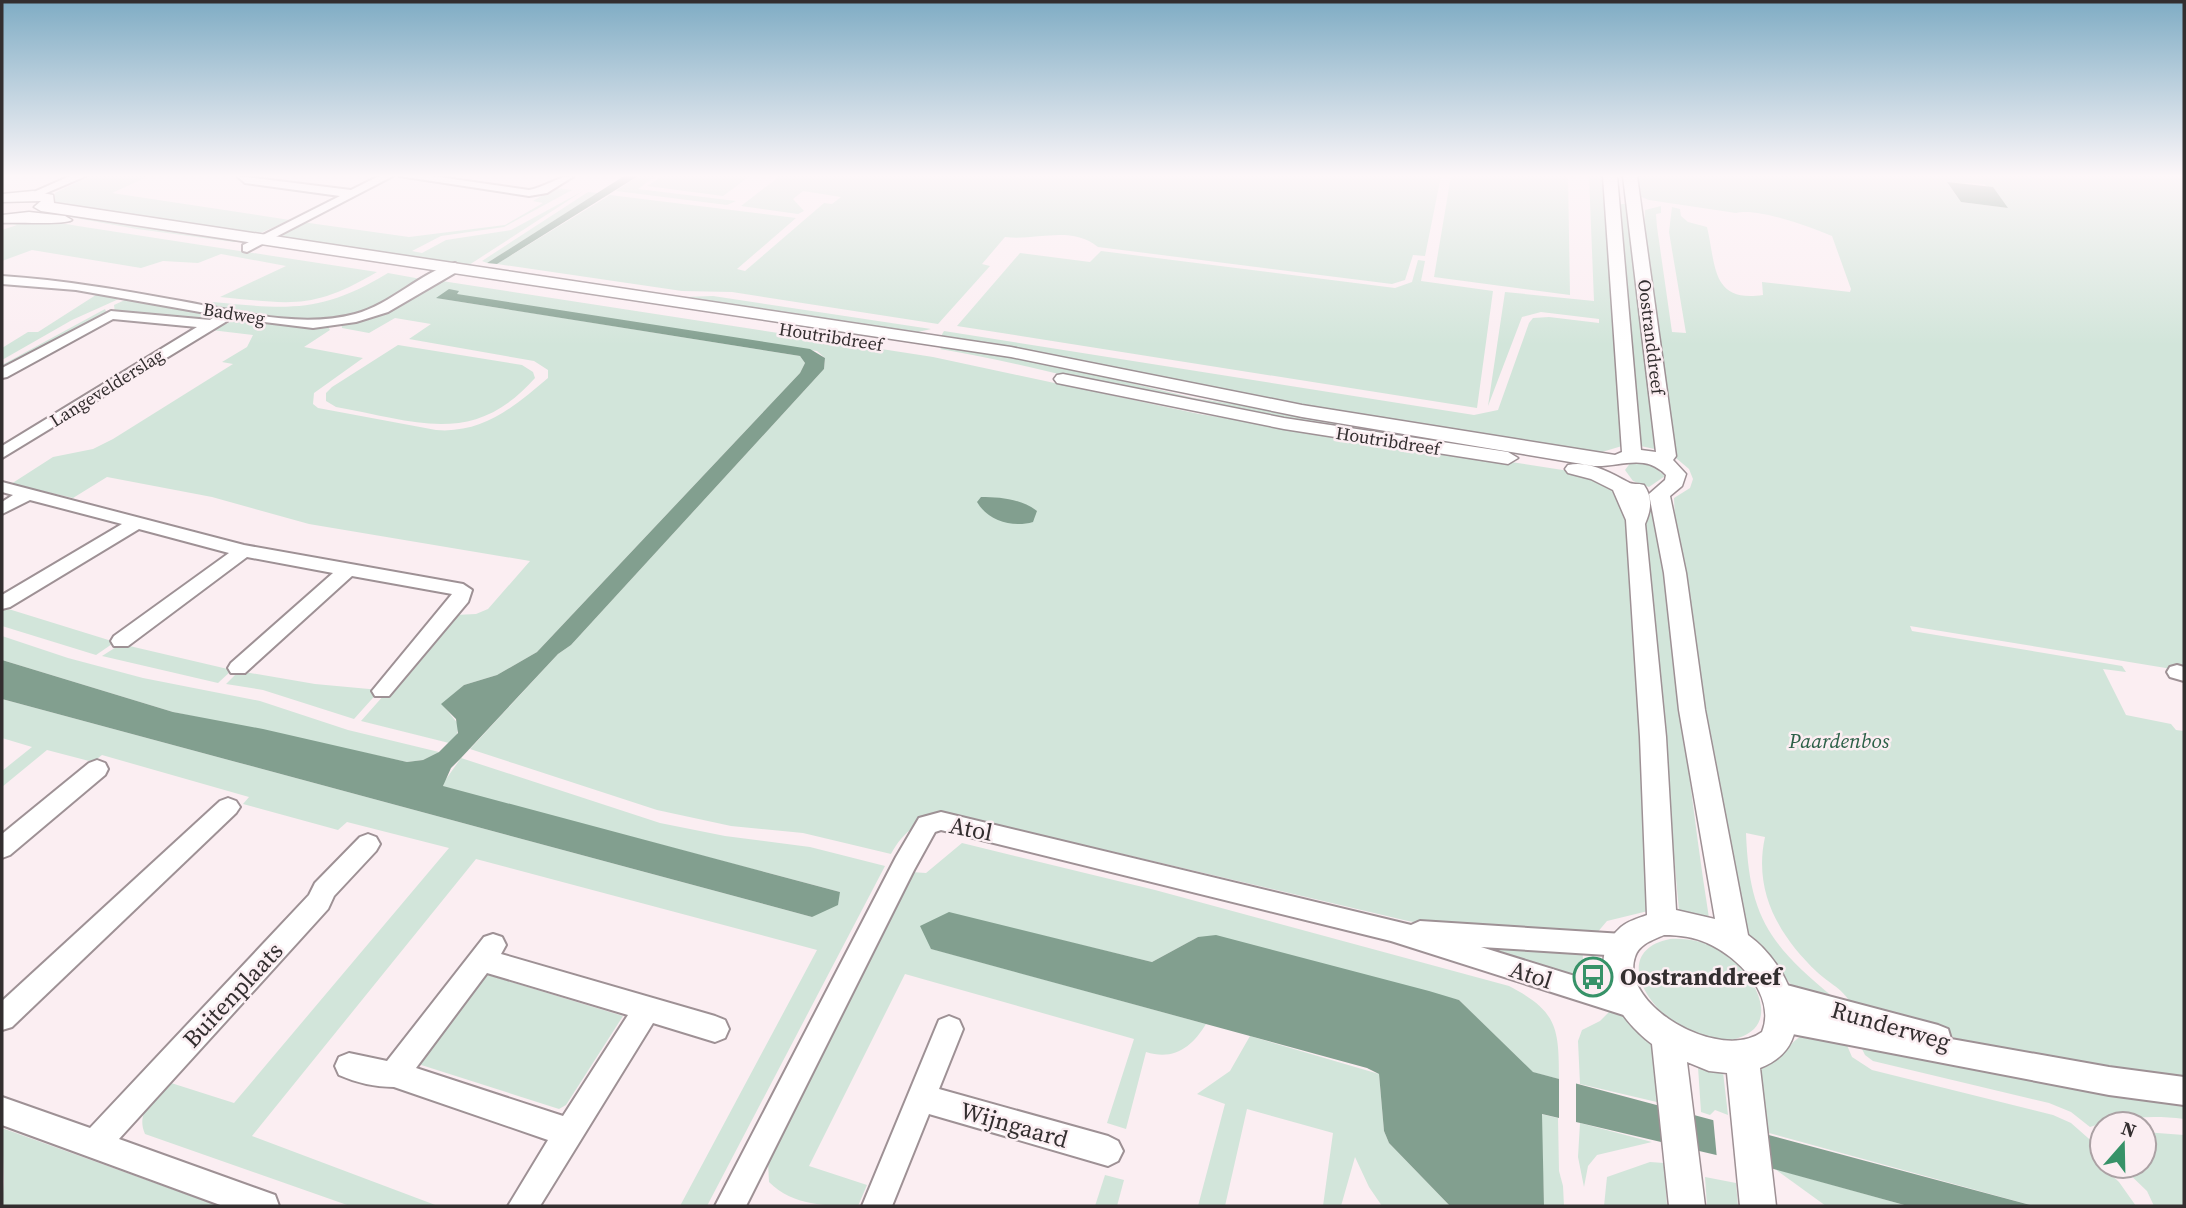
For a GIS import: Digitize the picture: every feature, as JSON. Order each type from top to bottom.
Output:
[{"type":"main road","name":"Houtribdreef","points":[[168,232],[247,248],[920,351],[1295,426],[1552,457],[1622,459]]},
{"type":"main road","name":"Houtribdreef","points":[[219,232],[1011,352],[1277,407],[1552,457]]},
{"type":"main road","name":"Oostranddreef","points":[[1612,232],[1622,459]]},
{"type":"main road","name":"Oostranddreef","points":[[1637,232],[1666,456]]},
{"type":"main road","points":[[1622,459],[1666,456],[1682,468],[1688,477],[1686,485],[1664,494],[1637,489]]},
{"type":"main road","points":[[1552,457],[1599,474],[1612,481],[1629,497],[1635,524],[1653,737],[1662,922]]},
{"type":"main road","points":[[1622,459],[1656,458],[1674,470],[1675,482],[1664,494],[1661,513],[1666,523],[1692,710],[1734,942]]},
{"type":"main road","points":[[1622,459],[1637,489],[1641,508],[1635,524]]},
{"type":"main road","points":[[1662,922],[1697,925],[1734,942],[1757,961],[1780,1007],[1770,1045],[1758,1053],[1742,1058],[1705,1056],[1668,1040],[1633,1006],[1619,973],[1623,945],[1645,926],[1662,922]]},
{"type":"main road","points":[[1668,1040],[1687,1206]]},
{"type":"main road","points":[[1742,1058],[1757,1197]]},
{"type":"street","points":[[247,248],[278,232]]},
{"type":"street","name":"Badweg","points":[[2,281],[76,286],[302,324],[332,322],[383,309],[455,267]]},
{"type":"street","name":"Langevelderslag","points":[[2,453],[230,313]]},
{"type":"street","name":"Langevelderslag","points":[[2,374],[111,314],[212,324]]},
{"type":"street","points":[[2,487],[30,492],[244,551],[463,590],[461,598],[382,691]]},
{"type":"street","points":[[2,509],[30,492]]},
{"type":"street","points":[[3,603],[136,523]]},
{"type":"street","points":[[121,641],[244,551]]},
{"type":"street","points":[[239,668],[346,571]]},
{"type":"street","points":[[2,848],[97,769]]},
{"type":"street","points":[[2,1018],[228,807]]},
{"type":"street","name":"Atol","points":[[738,1204],[927,825],[953,823],[1391,930],[1633,1006]]},
{"type":"street","name":"Buitenplaats","points":[[95,1144],[319,902],[324,890],[368,844]]},
{"type":"street","name":"Atol","points":[[1391,930],[1623,945]]},
{"type":"street","points":[[394,1074],[487,953],[647,1009],[715,1029]]},
{"type":"street","name":"Runderweg","points":[[1780,1007],[2002,1060],[2109,1081],[2184,1091]]},
{"type":"street","points":[[523,1206],[647,1009]]},
{"type":"street","points":[[877,1206],[949,1028]]},
{"type":"street","points":[[349,1066],[377,1074],[394,1074],[569,1133]]},
{"type":"street","name":"Wijngaard","points":[[921,1098],[1108,1151]]},
{"type":"street","points":[[2,1111],[264,1206]]},
{"type":"green space","points":[[2,232],[122,232],[377,272],[335,293],[285,302],[220,297],[286,266],[221,254],[198,263],[163,261],[141,268],[32,250],[2,261]]},
{"type":"green space","points":[[162,232],[193,232],[252,241],[234,242]]},
{"type":"green space","points":[[284,232],[376,232],[409,237],[466,232],[441,236],[412,251],[422,253],[446,240],[496,232],[519,232],[469,265],[282,237]]},
{"type":"green space","points":[[526,232],[536,232],[487,263],[482,261]]},
{"type":"green space","points":[[549,232],[779,232],[737,269],[745,271],[790,232],[1430,232],[1425,256],[1413,255],[1405,280],[1392,284],[1098,247],[1088,240],[1065,235],[1005,237],[982,264],[990,266],[938,324],[732,292],[682,291],[497,264]]},
{"type":"green space","points":[[1442,232],[1569,232],[1570,295],[1434,277]]},
{"type":"green space","points":[[1591,232],[1611,232],[1622,446],[1602,452],[1246,397],[941,336],[944,331],[1474,415],[1498,410],[1533,318],[1549,317],[1599,323],[1599,319],[1541,312],[1522,317],[1488,406],[1505,292],[1594,301]]},
{"type":"green space","points":[[1620,232],[1632,232],[1659,450],[1636,445]]},
{"type":"green space","name":"Paardenbos","points":[[1644,232],[1658,232],[1672,332],[1686,333],[1669,232],[1708,232],[1719,278],[1725,287],[1734,293],[1746,296],[1763,295],[1762,282],[1850,292],[1832,236],[1822,232],[2184,232],[2184,671],[1910,626],[1912,631],[2122,666],[2126,672],[2103,669],[2126,715],[2171,724],[2176,730],[2184,731],[2184,1083],[1988,1047],[1853,1010],[1843,993],[1803,958],[1781,928],[1766,894],[1762,857],[1765,837],[1746,833],[1752,887],[1767,927],[1793,961],[1833,997],[1835,1005],[1800,994],[1749,939],[1719,814],[1675,522],[1674,498],[1690,488],[1693,479],[1689,469],[1670,453]]},
{"type":"green space","points":[[1101,251],[1395,288],[1412,282],[1418,260],[1425,261],[1421,281],[1493,291],[1477,408],[957,326],[1020,253],[1090,262]]},
{"type":"green space","points":[[388,273],[421,279],[386,304],[341,317],[296,318],[205,306],[212,302],[303,306],[342,296]]},
{"type":"green space","points":[[442,281],[933,357],[1199,414],[1582,473],[1617,489],[1625,502],[1651,897],[1648,911],[1607,921],[1596,934],[1448,929],[944,812],[913,828],[891,854],[803,833],[731,826],[657,810],[470,749],[558,654],[571,645],[824,369],[825,358],[817,351],[437,298],[800,356],[805,363],[800,373],[537,652],[497,675],[464,685],[442,704],[459,725],[456,738],[449,743],[361,721],[455,615],[476,614],[488,609],[530,561],[309,524],[212,497],[107,477],[73,498],[11,484],[53,457],[93,449],[113,439],[233,364],[222,362],[247,347],[253,335],[211,330],[243,317],[327,325],[330,330],[304,347],[363,358],[314,393],[313,404],[318,408],[436,430],[469,428],[483,423],[510,408],[536,388],[548,378],[548,370],[534,361],[409,339],[431,324],[395,318],[369,333],[342,328],[341,323]]},
{"type":"green space","points":[[99,293],[121,298],[72,320],[2,360],[2,348],[28,332],[38,332]]},
{"type":"green space","points":[[713,296],[931,329],[918,332],[683,297]]},
{"type":"green space","points":[[127,299],[219,313],[210,321],[115,313],[114,305]]},
{"type":"green space","points":[[105,309],[107,314],[2,372],[2,365]]},
{"type":"green space","points":[[945,344],[1025,358],[1194,398],[1460,438],[1595,462],[1595,466],[1332,427],[1174,400],[940,349]]},
{"type":"green space","points":[[398,345],[522,365],[533,372],[535,378],[512,400],[489,414],[466,422],[418,422],[336,407],[326,401],[326,393],[332,387]]},
{"type":"green space","points":[[1647,461],[1665,476],[1649,487],[1633,481],[1625,470],[1631,462]]},
{"type":"green space","points":[[1645,497],[1654,498],[1709,918],[1679,910],[1644,536]]},
{"type":"green space","points":[[2,607],[115,642],[96,655],[2,626]]},
{"type":"green space","points":[[2,636],[68,658],[143,678],[260,701],[348,730],[439,752],[423,760],[407,762],[173,712],[2,660]]},
{"type":"green space","points":[[121,644],[232,670],[218,683],[102,656]]},
{"type":"green space","points":[[239,671],[315,684],[380,690],[354,719],[263,690],[226,684]]},
{"type":"green space","points":[[2,699],[812,917],[840,892],[443,787],[444,782],[461,758],[660,823],[725,836],[810,847],[885,866],[707,1206],[680,1206],[817,950],[476,859],[252,1136],[438,1206],[350,1206],[145,1134],[144,1112],[168,1082],[234,1103],[449,848],[347,822],[338,830],[243,804],[249,797],[102,755],[93,762],[47,750],[2,787],[2,771],[32,747],[2,738]]},
{"type":"green space","points":[[962,843],[1155,890],[1509,986],[1537,1004],[1552,1022],[1558,1046],[1559,1079],[1532,1072],[1459,1000],[1198,937],[1152,962],[949,913],[932,949],[1206,1024],[1195,1039],[1181,1050],[1165,1055],[1146,1052],[1126,1129],[1107,1123],[1134,1039],[905,974],[809,1166],[867,1185],[858,1206],[823,1205],[789,1196],[769,1182],[768,1162],[911,872],[926,873]]},
{"type":"green space","points":[[1670,939],[1691,940],[1710,945],[1722,951],[1743,969],[1758,995],[1761,1008],[1760,1020],[1752,1031],[1738,1038],[1715,1040],[1692,1033],[1670,1020],[1653,1002],[1642,983],[1639,964],[1648,949]]},
{"type":"green space","points":[[1468,942],[1582,946],[1585,986],[1469,948]]},
{"type":"green space","points":[[482,973],[623,1016],[566,1105],[559,1109],[415,1063]]},
{"type":"green space","points":[[1612,1009],[1624,1016],[1655,1045],[1661,1103],[1580,1084],[1578,1041],[1582,1030],[1600,1021]]},
{"type":"green space","points":[[1806,1033],[1843,1036],[1852,1057],[1872,1070],[2053,1115],[2071,1123],[2088,1138],[2088,1180],[2117,1180],[2136,1206],[2034,1206],[1758,1130],[1757,1070],[1773,1062]]},
{"type":"green space","points":[[1250,1036],[1379,1074],[1384,1131],[1389,1143],[1450,1206],[1382,1206],[1369,1187],[1355,1157],[1341,1206],[1323,1206],[1333,1133],[1247,1109],[1225,1206],[1198,1206],[1225,1104],[1197,1094],[1230,1071]]},
{"type":"green space","points":[[1857,1039],[2184,1102],[2184,1119],[2158,1117],[2158,1110],[2088,1110],[2088,1125],[2071,1112],[2049,1103],[1873,1061],[1865,1055]]},
{"type":"green space","points":[[1698,1067],[1723,1072],[1728,1115],[1715,1110],[1710,1115],[1701,1112]]},
{"type":"green space","points":[[1541,1114],[1558,1118],[1559,1171],[1564,1206],[1544,1206]]},
{"type":"green space","points":[[1580,1123],[1652,1142],[1597,1155],[1588,1166],[1584,1187],[1578,1157]]},
{"type":"green space","points":[[2,1128],[219,1206],[2,1206]]},
{"type":"green space","points":[[2158,1133],[2184,1135],[2184,1206],[2154,1206],[2147,1191],[2136,1180],[2158,1180]]},
{"type":"green space","points":[[1650,1162],[1664,1163],[1667,1206],[1604,1206],[1607,1177]]},
{"type":"green space","points":[[1775,1169],[1908,1206],[1826,1206]]},
{"type":"green space","points":[[1105,1175],[1124,1180],[1117,1206],[1095,1206]]},
{"type":"green space","points":[[1705,1177],[1736,1183],[1738,1206],[1707,1206]]},
{"type":"shaded area","points":[[535,232],[548,232],[497,264],[487,263]]},
{"type":"shaded area","points":[[449,289],[459,291],[457,294],[810,349],[825,358],[824,369],[571,645],[558,654],[451,768],[443,786],[840,892],[838,905],[812,917],[2,699],[2,660],[173,712],[263,729],[407,762],[423,760],[439,752],[458,733],[456,719],[441,704],[464,685],[497,675],[537,652],[800,373],[805,363],[800,356],[436,298]]},
{"type":"shaded area","points":[[981,497],[1018,501],[1037,511],[1033,522],[1009,523],[994,518],[982,509],[977,502]]},
{"type":"shaded area","points":[[949,912],[1152,962],[1198,937],[1216,935],[1429,991],[1459,1000],[1533,1072],[2034,1206],[1908,1206],[1763,1166],[1542,1114],[1544,1206],[1450,1206],[1389,1143],[1384,1131],[1379,1074],[1367,1068],[931,949],[920,926]]},
{"type":"pier","points":[[1559,1076],[1576,1080],[1576,1126],[1559,1122]]},
{"type":"pier","points":[[1713,1117],[1761,1129],[1765,1170],[1717,1159]]},
{"type":"place","name":"Oostranddreef","points":[[1593,977]]}]
